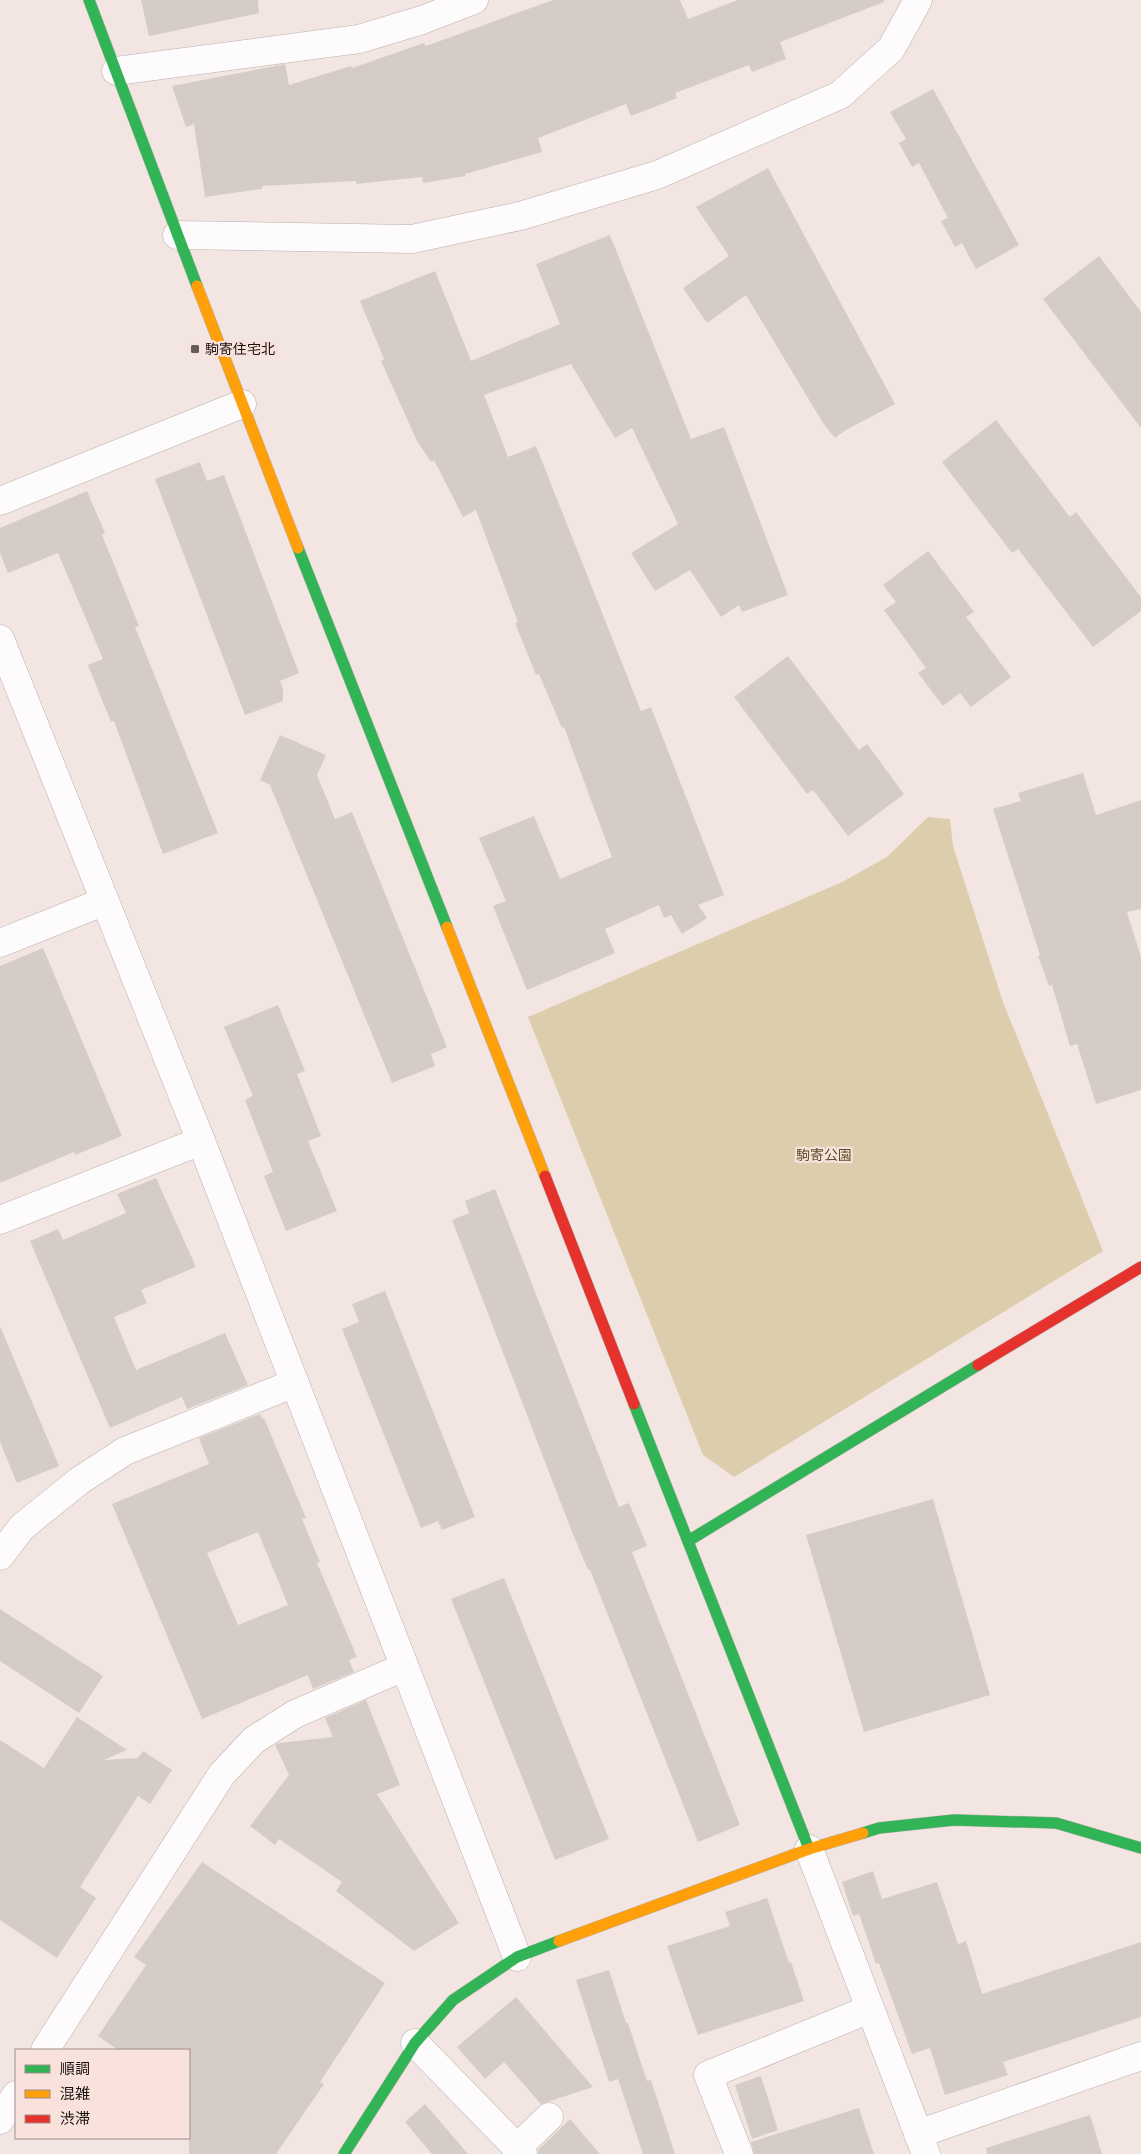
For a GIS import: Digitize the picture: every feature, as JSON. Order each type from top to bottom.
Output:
[{"type":"street","points":[[89,0],[242,404],[688,1541],[922,2144],[1141,2056]]},
{"type":"street","points":[[116,71],[360,39],[422,20],[474,0]]},
{"type":"street","points":[[177,235],[412,239],[520,216],[657,174],[840,95],[891,49],[918,0]]},
{"type":"street","points":[[0,500],[242,404]]},
{"type":"street","points":[[0,639],[201,1141],[517,1957]]},
{"type":"street","points":[[0,943],[104,902]]},
{"type":"street","points":[[0,1220],[201,1141]]},
{"type":"street","points":[[688,1541],[1141,1267]]},
{"type":"street","points":[[0,1556],[22,1527],[79,1481],[125,1451],[295,1383]]},
{"type":"street","points":[[46,2049],[222,1774],[254,1740],[295,1714],[404,1666]]},
{"type":"street","points":[[344,2154],[415,2043],[453,2000],[517,1957],[808,1849],[879,1828],[954,1820],[1056,1823],[1141,1848]]},
{"type":"street","points":[[739,2154],[708,2075],[870,2009]]},
{"type":"street","points":[[415,2043],[520,2151],[549,2117]]},
{"type":"street","points":[[0,2120],[15,2097]]},
{"type":"green space","name":"駒寄公園","points":[[928,817],[950,819],[953,846],[1003,1002],[1103,1251],[734,1477],[703,1455],[528,1017],[842,882],[887,857]]},
{"type":"building","points":[[141,0],[258,0],[259,13],[149,36]]},
{"type":"building","points":[[553,0],[680,0],[688,19],[738,0],[884,0],[884,2],[780,42],[786,59],[752,72],[749,65],[675,93],[677,98],[631,116],[626,104],[538,138],[542,152],[465,174],[465,176],[423,183],[422,177],[356,184],[356,181],[262,186],[262,189],[205,197],[194,124],[186,127],[172,86],[285,64],[289,85],[351,66],[352,68],[424,43],[426,46]]},
{"type":"building","points":[[933,89],[1019,245],[976,269],[962,243],[955,247],[941,221],[948,218],[919,163],[912,167],[899,143],[906,139],[890,112]]},
{"type":"building","points":[[768,168],[895,404],[846,430],[835,438],[823,423],[746,295],[707,323],[683,288],[729,256],[696,207]]},
{"type":"building","points":[[610,235],[691,439],[724,427],[788,595],[742,612],[739,605],[721,617],[690,570],[655,591],[631,553],[678,524],[632,428],[615,438],[571,364],[484,395],[508,457],[536,446],[641,711],[651,707],[724,895],[698,905],[707,918],[682,934],[671,915],[664,918],[659,905],[605,929],[615,953],[527,990],[493,906],[506,901],[479,838],[534,816],[560,879],[612,857],[564,727],[562,728],[539,674],[536,675],[515,623],[518,622],[476,510],[463,517],[434,460],[431,462],[417,441],[381,361],[384,359],[360,301],[435,271],[471,361],[560,324],[536,264]]},
{"type":"building","points":[[1099,256],[1141,312],[1141,428],[1043,299]]},
{"type":"building","points":[[996,420],[1070,517],[1076,512],[1141,597],[1141,611],[1093,647],[1018,549],[1012,553],[942,462]]},
{"type":"building","points":[[200,462],[207,481],[224,475],[299,673],[280,681],[283,689],[283,701],[245,715],[155,479]]},
{"type":"building","points":[[87,491],[105,533],[102,535],[139,626],[135,627],[218,833],[163,854],[114,721],[111,722],[88,665],[103,659],[58,553],[8,573],[0,553],[0,528]]},
{"type":"building","points":[[928,551],[974,612],[966,617],[1011,677],[971,707],[960,693],[943,706],[918,673],[926,668],[884,610],[896,602],[883,585]]},
{"type":"building","points":[[788,656],[859,750],[867,744],[904,794],[848,836],[813,790],[807,794],[734,697]]},
{"type":"building","points":[[280,735],[326,755],[317,775],[335,819],[352,812],[447,1047],[431,1054],[435,1066],[392,1083],[270,785],[260,780]]},
{"type":"building","points":[[1083,773],[1096,815],[1141,800],[1141,909],[1127,912],[1141,957],[1141,1090],[1096,1104],[1077,1044],[1070,1046],[1052,985],[1049,986],[1038,956],[1040,955],[993,809],[1021,801],[1018,793]]},
{"type":"building","points":[[43,948],[122,1136],[75,1155],[74,1152],[0,1183],[0,966]]},
{"type":"building","points":[[278,1005],[305,1071],[297,1074],[321,1136],[308,1141],[337,1211],[286,1231],[264,1176],[273,1172],[245,1100],[253,1096],[224,1027]]},
{"type":"building","points":[[156,1178],[196,1267],[141,1290],[147,1303],[114,1317],[136,1370],[225,1333],[248,1385],[187,1409],[182,1397],[110,1428],[30,1241],[58,1229],[63,1240],[126,1213],[117,1194]]},
{"type":"building","points":[[495,1189],[619,1507],[629,1503],[647,1546],[632,1552],[740,1825],[698,1842],[590,1570],[588,1570],[570,1527],[452,1220],[469,1213],[465,1201]]},
{"type":"building","points":[[385,1291],[475,1517],[442,1530],[438,1521],[421,1528],[342,1329],[359,1322],[352,1304]]},
{"type":"building","points":[[0,1326],[59,1466],[17,1483],[0,1442]]},
{"type":"building","points":[[260,1414],[262,1419],[264,1418],[306,1518],[302,1519],[320,1562],[317,1563],[357,1657],[349,1660],[354,1672],[313,1689],[308,1675],[202,1719],[112,1504],[209,1464],[199,1438]],"holes":[[[258,1532],[288,1605],[238,1625],[207,1553]]]},
{"type":"building","points":[[933,1499],[990,1695],[864,1732],[806,1535]]},
{"type":"building","points":[[504,1578],[609,1839],[555,1860],[451,1599]]},
{"type":"building","points":[[0,1609],[103,1676],[79,1713],[0,1661]]},
{"type":"building","points":[[366,1700],[400,1785],[377,1794],[459,1923],[414,1951],[336,1891],[342,1882],[279,1839],[275,1845],[250,1826],[289,1775],[275,1745],[333,1737],[325,1718]]},
{"type":"building","points":[[77,1717],[127,1750],[104,1760],[138,1758],[143,1751],[172,1770],[150,1804],[138,1796],[80,1887],[96,1898],[57,1958],[0,1920],[0,1740],[44,1768]]},
{"type":"building","points":[[202,1862],[385,1983],[320,2082],[324,2084],[276,2154],[189,2154],[190,2049],[117,2049],[98,2036],[146,1965],[134,1957]]},
{"type":"building","points":[[873,1871],[882,1899],[937,1882],[958,1944],[966,1941],[982,1994],[1141,1942],[1141,2017],[1003,2062],[1008,2075],[945,2095],[930,2048],[912,2054],[879,1963],[876,1964],[859,1914],[853,1916],[842,1882]]},
{"type":"building","points":[[767,1898],[804,2001],[698,2035],[667,1946],[730,1926],[725,1912]]},
{"type":"building","points":[[609,1970],[647,2081],[651,2080],[675,2154],[643,2154],[618,2079],[609,2082],[576,1980]]},
{"type":"building","points":[[516,1997],[593,2087],[541,2104],[504,2062],[485,2079],[457,2047]]},
{"type":"building","points":[[761,2076],[778,2130],[752,2139],[735,2085]]},
{"type":"building","points":[[425,2104],[468,2154],[432,2154],[405,2122]]},
{"type":"building","points":[[859,2108],[874,2154],[754,2154],[751,2142]]},
{"type":"building","points":[[1090,2115],[1102,2154],[987,2154],[986,2148]]},
{"type":"building","points":[[570,2119],[600,2154],[538,2154],[538,2150]]},
{"type":"traffic: fast","points":[[89,0],[197,286]]},
{"type":"traffic: fast","points":[[298,548],[447,927]]},
{"type":"traffic: fast","points":[[688,1541],[978,1365]]},
{"type":"traffic: fast","points":[[634,1404],[809,1849]]},
{"type":"traffic: fast","points":[[863,1833],[879,1828],[954,1820],[1056,1823],[1141,1848]]},
{"type":"traffic: fast","points":[[344,2154],[415,2043],[453,2000],[517,1957],[559,1941]]},
{"type":"traffic: slow","points":[[197,286],[298,548]]},
{"type":"traffic: slow","points":[[447,927],[545,1176]]},
{"type":"traffic: slow","points":[[559,1941],[809,1849],[863,1833]]},
{"type":"traffic: jam","points":[[545,1176],[634,1404]]},
{"type":"traffic: jam","points":[[978,1365],[1141,1267]]},
{"type":"place","name":"駒寄住宅北","points":[[195,349]]}]
